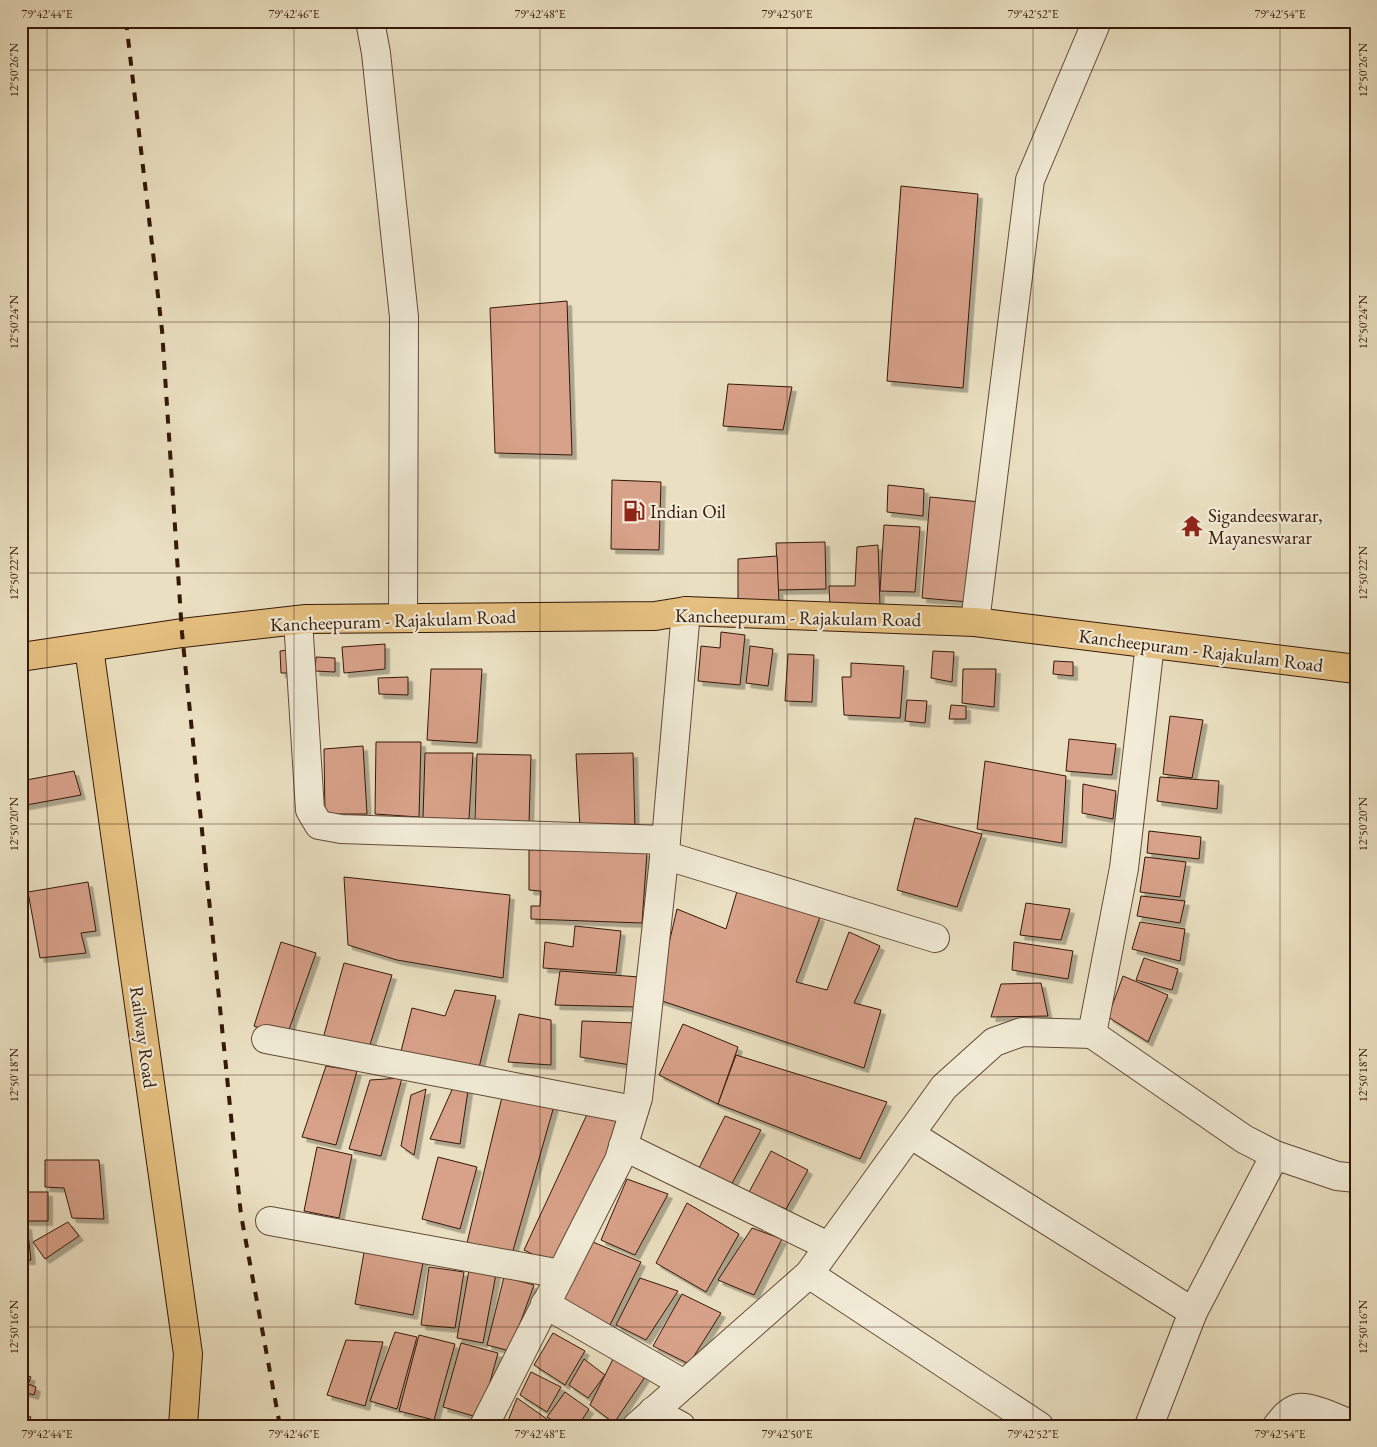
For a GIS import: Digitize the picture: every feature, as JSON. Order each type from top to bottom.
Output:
[{"type":"main road","name":"Kancheepuram - Rajakulam Road","points":[[21,657],[182,633],[298,620],[656,616],[686,610],[975,622],[1356,669]]},
{"type":"main road","name":"Railway Road","points":[[89,648],[188,1354],[183,1426]]},
{"type":"street","points":[[370,21],[376,53],[404,317],[403,618]]},
{"type":"street","points":[[975,622],[1030,180],[1097,21]]},
{"type":"street","points":[[484,1426],[619,1160],[638,1098],[665,847],[686,610]]},
{"type":"street","points":[[298,620],[310,810],[319,825],[341,829],[665,847],[935,938]]},
{"type":"street","points":[[1092,1034],[1124,868],[1150,644]]},
{"type":"street","points":[[645,1418],[809,1274],[944,1087],[994,1042],[1022,1032],[1092,1034],[1244,1139],[1275,1156],[1337,1176],[1356,1178]]},
{"type":"street","points":[[266,1039],[634,1110]]},
{"type":"street","points":[[910,1134],[1193,1312]]},
{"type":"street","points":[[623,1146],[828,1246]]},
{"type":"street","points":[[1149,1426],[1193,1312],[1275,1156]]},
{"type":"street","points":[[270,1221],[561,1274]]},
{"type":"street","points":[[809,1274],[1039,1426]]},
{"type":"street","points":[[545,1304],[684,1384]]},
{"type":"street","points":[[1277,1426],[1285,1415],[1299,1407],[1321,1411],[1355,1426]]},
{"type":"street","points":[[645,1418],[681,1426]]},
{"type":"building","points":[[21,21],[52,21],[21,24]]},
{"type":"building","points":[[901,186],[978,194],[963,388],[887,381]]},
{"type":"building","points":[[567,301],[572,455],[495,453],[490,308]]},
{"type":"building","points":[[728,384],[792,387],[783,430],[723,426]]},
{"type":"building","points":[[612,480],[661,482],[659,550],[611,549]]},
{"type":"building","points":[[888,485],[924,489],[923,516],[887,512]]},
{"type":"building","points":[[930,497],[980,502],[968,602],[922,598]]},
{"type":"building","points":[[884,525],[920,527],[915,592],[880,591]]},
{"type":"building","points":[[825,542],[826,589],[778,590],[776,543]]},
{"type":"building","points":[[878,545],[880,606],[830,607],[829,586],[855,586],[857,547]]},
{"type":"building","points":[[777,556],[779,602],[738,600],[738,559]]},
{"type":"building","points":[[721,632],[745,635],[740,685],[698,681],[701,646],[720,648]]},
{"type":"building","points":[[385,644],[385,669],[344,673],[342,647]]},
{"type":"building","points":[[750,646],[773,649],[768,686],[746,683]]},
{"type":"building","points":[[297,649],[297,673],[281,673],[280,651]]},
{"type":"building","points":[[933,651],[954,652],[952,682],[931,678]]},
{"type":"building","points":[[788,654],[814,655],[812,702],[785,701]]},
{"type":"building","points":[[316,657],[335,658],[335,672],[315,671]]},
{"type":"building","points":[[1054,661],[1073,662],[1073,676],[1053,674]]},
{"type":"building","points":[[851,663],[904,666],[900,718],[844,715],[842,677],[851,677]]},
{"type":"building","points":[[431,669],[482,669],[477,743],[427,740]]},
{"type":"building","points":[[963,669],[996,669],[994,707],[962,703]]},
{"type":"building","points":[[408,677],[408,695],[379,694],[378,678]]},
{"type":"building","points":[[907,700],[927,701],[925,723],[905,721]]},
{"type":"building","points":[[951,705],[966,706],[966,719],[949,719]]},
{"type":"building","points":[[1170,716],[1203,720],[1192,778],[1163,774]]},
{"type":"building","points":[[1069,739],[1116,744],[1112,775],[1066,771]]},
{"type":"building","points":[[376,742],[421,742],[419,817],[375,814]]},
{"type":"building","points":[[363,746],[367,814],[325,814],[324,749]]},
{"type":"building","points":[[425,753],[473,753],[469,819],[423,818]]},
{"type":"building","points":[[633,753],[635,830],[580,829],[576,754]]},
{"type":"building","points":[[477,754],[531,755],[529,823],[475,820]]},
{"type":"building","points":[[985,761],[1066,776],[1062,843],[977,829]]},
{"type":"building","points":[[74,771],[81,795],[21,806],[21,781]]},
{"type":"building","points":[[1160,777],[1219,781],[1217,809],[1157,801]]},
{"type":"building","points":[[1083,784],[1116,791],[1113,819],[1082,813]]},
{"type":"building","points":[[915,818],[982,834],[957,907],[897,890]]},
{"type":"building","points":[[1149,831],[1201,837],[1199,859],[1147,853]]},
{"type":"building","points":[[529,850],[647,852],[642,923],[531,919],[531,906],[540,906],[541,891],[529,890]]},
{"type":"building","points":[[1145,857],[1186,862],[1180,897],[1140,892]]},
{"type":"building","points":[[344,877],[510,895],[503,978],[397,960],[348,945]]},
{"type":"building","points":[[88,882],[96,931],[81,933],[86,953],[40,958],[28,892]]},
{"type":"building","points":[[738,888],[820,917],[796,982],[827,990],[849,932],[880,946],[854,1003],[881,1010],[864,1068],[656,999],[677,909],[726,929]]},
{"type":"building","points":[[1141,896],[1185,901],[1180,923],[1137,916]]},
{"type":"building","points":[[1026,903],[1070,909],[1061,940],[1020,935]]},
{"type":"building","points":[[1140,922],[1185,929],[1180,961],[1132,949]]},
{"type":"building","points":[[575,926],[621,931],[616,973],[543,968],[545,942],[573,947]]},
{"type":"building","points":[[281,942],[316,953],[286,1038],[254,1026]]},
{"type":"building","points":[[1014,942],[1073,951],[1068,979],[1012,970]]},
{"type":"building","points":[[1144,958],[1178,969],[1172,990],[1136,980]]},
{"type":"building","points":[[344,963],[392,975],[367,1054],[322,1042]]},
{"type":"building","points":[[560,971],[639,977],[638,1007],[555,1005]]},
{"type":"building","points":[[1123,976],[1168,995],[1148,1042],[1108,1017]]},
{"type":"building","points":[[1041,983],[1048,1016],[991,1017],[1001,984]]},
{"type":"building","points":[[455,990],[496,996],[477,1076],[399,1059],[412,1008],[445,1016]]},
{"type":"building","points":[[519,1014],[551,1020],[551,1065],[508,1062]]},
{"type":"building","points":[[582,1021],[636,1023],[631,1065],[580,1057]]},
{"type":"building","points":[[683,1024],[738,1047],[718,1104],[659,1075]]},
{"type":"building","points":[[736,1055],[887,1102],[860,1159],[718,1104]]},
{"type":"building","points":[[326,1066],[357,1071],[336,1145],[302,1137]]},
{"type":"building","points":[[402,1078],[381,1156],[349,1149],[370,1080]]},
{"type":"building","points":[[455,1083],[469,1084],[460,1144],[430,1139]]},
{"type":"building","points":[[426,1089],[414,1155],[401,1146],[411,1095]]},
{"type":"building","points":[[502,1097],[554,1106],[512,1254],[466,1247]]},
{"type":"building","points":[[590,1108],[625,1124],[557,1266],[524,1250]]},
{"type":"building","points":[[725,1116],[761,1130],[730,1187],[698,1170]]},
{"type":"building","points":[[317,1147],[352,1155],[339,1218],[304,1211]]},
{"type":"building","points":[[771,1151],[808,1170],[786,1209],[748,1194]]},
{"type":"building","points":[[438,1157],[477,1167],[460,1229],[422,1219]]},
{"type":"building","points":[[45,1160],[99,1160],[104,1219],[72,1218],[64,1188],[45,1187]]},
{"type":"building","points":[[627,1179],[668,1194],[635,1255],[601,1240]]},
{"type":"building","points":[[21,1192],[48,1192],[48,1221],[21,1221]]},
{"type":"building","points":[[687,1203],[739,1234],[706,1292],[656,1263]]},
{"type":"building","points":[[68,1222],[79,1236],[45,1259],[33,1242]]},
{"type":"building","points":[[21,1225],[27,1225],[31,1260],[21,1260]]},
{"type":"building","points":[[752,1228],[782,1239],[754,1295],[718,1280]]},
{"type":"building","points":[[588,1240],[641,1262],[609,1327],[562,1303]]},
{"type":"building","points":[[366,1241],[425,1252],[413,1315],[355,1304]]},
{"type":"building","points":[[429,1267],[464,1272],[455,1328],[421,1325]]},
{"type":"building","points":[[469,1270],[496,1274],[483,1343],[457,1338]]},
{"type":"building","points":[[504,1277],[534,1285],[510,1351],[487,1345]]},
{"type":"building","points":[[640,1278],[678,1291],[646,1340],[616,1325]]},
{"type":"building","points":[[682,1294],[721,1313],[689,1364],[653,1346]]},
{"type":"building","points":[[395,1332],[417,1337],[397,1409],[370,1401]]},
{"type":"building","points":[[553,1333],[585,1351],[565,1385],[534,1365]]},
{"type":"building","points":[[419,1335],[455,1344],[434,1420],[399,1411]]},
{"type":"building","points":[[346,1340],[383,1342],[365,1406],[327,1395]]},
{"type":"building","points":[[461,1343],[498,1353],[480,1418],[443,1407]]},
{"type":"building","points":[[584,1359],[605,1375],[588,1398],[569,1385]]},
{"type":"building","points":[[613,1359],[645,1377],[614,1423],[590,1405]]},
{"type":"building","points":[[531,1372],[561,1387],[547,1412],[520,1395]]},
{"type":"building","points":[[21,1373],[31,1377],[28,1384],[36,1387],[34,1395],[24,1392],[21,1405]]},
{"type":"building","points":[[565,1392],[589,1409],[578,1426],[561,1426],[547,1417]]},
{"type":"building","points":[[517,1398],[557,1426],[506,1426]]},
{"type":"building","points":[[21,1414],[31,1417],[28,1426],[21,1426]]},
{"type":"building","points":[[388,1421],[406,1426],[387,1426]]},
{"type":"railway","points":[[126,21],[162,330],[182,633],[241,1215],[280,1426]]},
{"type":"place","name":"Indian Oil","points":[[634,511]]},
{"type":"place","name":"Sigandeeswarar, Mayaneswarar","points":[[1192,526]]}]
